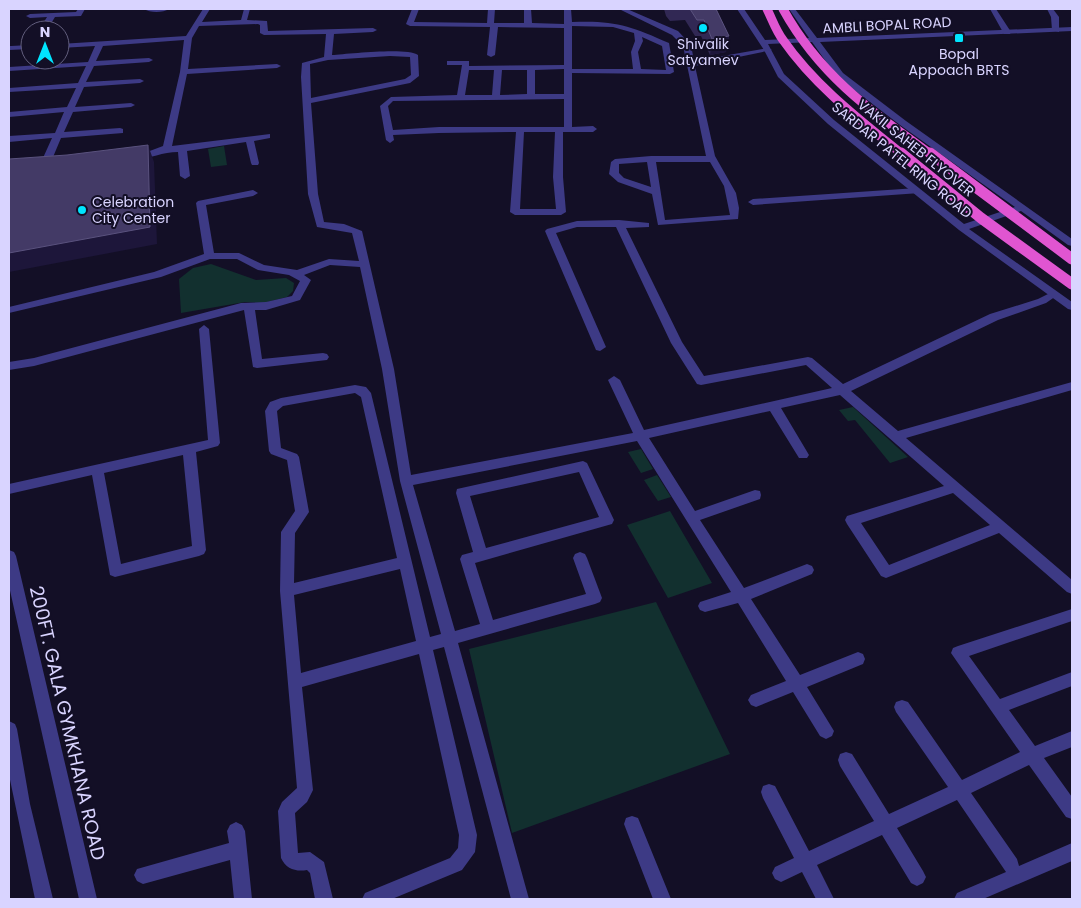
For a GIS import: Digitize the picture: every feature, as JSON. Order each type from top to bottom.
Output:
[{"type":"highway","name":"VAKIL SAHEB FLYOVER","points":[[767,9],[782,38],[812,77],[844,107],[981,218],[1072,284]]},
{"type":"highway","name":"VAKIL SAHEB FLYOVER","points":[[782,9],[815,60],[861,102],[1072,259]]},
{"type":"street","points":[[30,16],[78,14],[81,9]]},
{"type":"street","points":[[148,9],[166,9]]},
{"type":"street","points":[[126,161],[150,155],[167,146],[184,72],[188,38],[206,9]]},
{"type":"street","points":[[244,18],[247,9]]},
{"type":"street","points":[[415,9],[410,24],[620,26],[666,45],[670,72],[465,68]]},
{"type":"street","points":[[491,55],[492,9]]},
{"type":"street","points":[[528,9],[528,26]]},
{"type":"street","points":[[520,129],[515,212],[561,212],[558,177],[568,96],[568,9]]},
{"type":"street","points":[[622,9],[675,33],[687,45],[713,159],[734,197],[736,218],[662,223],[650,159]]},
{"type":"street","name":"SARDAR PATEL RING ROAD","points":[[741,9],[766,46],[781,75],[831,122],[962,228],[1072,307]]},
{"type":"street","name":"SARDAR PATEL RING ROAD","points":[[792,9],[815,44],[840,76],[1072,243]]},
{"type":"street","points":[[993,9],[1008,32]]},
{"type":"street","points":[[1050,9],[1056,30]]},
{"type":"street","points":[[49,20],[52,16]]},
{"type":"street","points":[[197,24],[258,22],[264,23],[264,33],[373,30]]},
{"type":"street","name":"AMBLI BOPAL ROAD","points":[[815,44],[1056,30],[1072,34]]},
{"type":"street","points":[[328,58],[330,32]]},
{"type":"street","points":[[637,72],[635,45],[639,40],[638,32]]},
{"type":"street","name":"AMBLI BOPAL ROAD","points":[[691,64],[766,46],[1072,34]]},
{"type":"street","points":[[70,45],[188,38]]},
{"type":"street","points":[[43,169],[100,43]]},
{"type":"street","points":[[11,48],[20,48]]},
{"type":"street","points":[[307,101],[407,81],[415,76],[414,55],[390,54],[328,58],[306,63],[305,77],[313,194],[320,224],[344,227],[356,231],[388,369],[406,481],[520,899]]},
{"type":"street","points":[[9,69],[149,60]]},
{"type":"street","points":[[450,63],[466,62],[461,98]]},
{"type":"street","points":[[184,72],[277,66]]},
{"type":"street","points":[[496,97],[498,68]]},
{"type":"street","points":[[531,68],[531,97]]},
{"type":"street","points":[[9,90],[140,81]]},
{"type":"street","points":[[568,96],[391,99],[384,106],[389,136],[439,130],[593,129]]},
{"type":"street","points":[[9,114],[131,104]]},
{"type":"street","points":[[9,139],[120,131]]},
{"type":"street","points":[[162,149],[182,149],[266,136]]},
{"type":"street","points":[[249,138],[255,163]]},
{"type":"street","points":[[182,149],[186,176]]},
{"type":"street","points":[[656,192],[621,180],[614,174],[616,162],[650,159],[713,159]]},
{"type":"street","points":[[753,202],[917,191]]},
{"type":"street","points":[[209,256],[201,203],[253,193]]},
{"type":"street","points":[[962,228],[1024,208]]},
{"type":"street","points":[[619,223],[677,344],[701,381],[808,361],[1072,588]]},
{"type":"street","points":[[600,347],[550,230],[576,224],[646,224]]},
{"type":"street","points":[[9,310],[157,275],[209,256],[239,256],[262,268],[292,272],[306,280],[296,298],[266,306],[241,307],[202,319],[34,362],[9,366]]},
{"type":"street","points":[[296,274],[329,262],[364,264]]},
{"type":"street","points":[[406,481],[640,435],[842,390],[994,317],[1042,301],[1054,294]]},
{"type":"street","points":[[249,307],[257,364],[323,357]]},
{"type":"street","points":[[9,489],[214,443],[204,329]]},
{"type":"street","points":[[614,380],[640,435],[826,731]]},
{"type":"street","points":[[896,436],[1072,386]]},
{"type":"street","points":[[324,899],[318,868],[310,861],[298,863],[290,858],[286,811],[292,803],[301,798],[305,790],[287,591],[288,532],[302,512],[293,457],[275,452],[271,411],[274,406],[281,402],[355,389],[362,390],[367,396],[468,835],[466,852],[456,864],[371,899]]},
{"type":"street","points":[[773,406],[803,455]]},
{"type":"street","points":[[97,469],[115,571],[199,550],[189,449]]},
{"type":"street","points":[[481,555],[462,493],[583,466],[607,520],[467,559],[488,626]]},
{"type":"street","points":[[954,488],[852,520],[886,572],[1002,526]]},
{"type":"street","points":[[692,517],[755,495]]},
{"type":"street","name":"200FT. GALA GYMKHANA ROAD","points":[[9,556],[88,899]]},
{"type":"street","points":[[294,682],[488,626],[595,598],[580,558]]},
{"type":"street","points":[[287,591],[405,562]]},
{"type":"street","points":[[705,606],[741,596],[807,570]]},
{"type":"street","points":[[1072,615],[958,653],[1072,811]]},
{"type":"street","points":[[756,700],[858,659]]},
{"type":"street","points":[[998,707],[1072,679]]},
{"type":"street","points":[[902,707],[1011,866]]},
{"type":"street","points":[[9,729],[22,804],[44,899]]},
{"type":"street","points":[[781,873],[1032,755],[1072,739]]},
{"type":"street","points":[[846,760],[917,877]]},
{"type":"street","points":[[769,792],[825,899]]},
{"type":"street","points":[[632,824],[662,899]]},
{"type":"street","points":[[143,875],[237,840],[243,899]]},
{"type":"street","points":[[968,898],[1072,852]]},
{"type":"green space","points":[[224,146],[227,165],[211,167],[208,149]]},
{"type":"green space","points":[[211,264],[256,280],[286,278],[294,283],[293,291],[287,297],[263,303],[245,302],[181,313],[179,279],[193,268]]},
{"type":"green space","points":[[853,407],[908,457],[890,463],[855,420],[848,421],[839,410]]},
{"type":"green space","points":[[641,449],[653,469],[641,473],[628,452]]},
{"type":"green space","points":[[657,475],[671,497],[658,501],[644,480]]},
{"type":"green space","points":[[670,511],[712,583],[668,598],[627,525]]},
{"type":"green space","points":[[656,602],[730,754],[512,833],[469,649]]},
{"type":"building","points":[[690,9],[716,9],[729,36],[712,39],[704,20],[697,20]]},
{"type":"building","name":"Celebration City Center","points":[[148,145],[150,227],[9,253],[9,159],[67,155]]},
{"type":"place","name":"Shivalik Satyamev","points":[[703,28]]},
{"type":"place","name":"Bopal Appoach BRTS","points":[[959,38]]},
{"type":"place","name":"Celebration City Center","points":[[82,210]]}]
